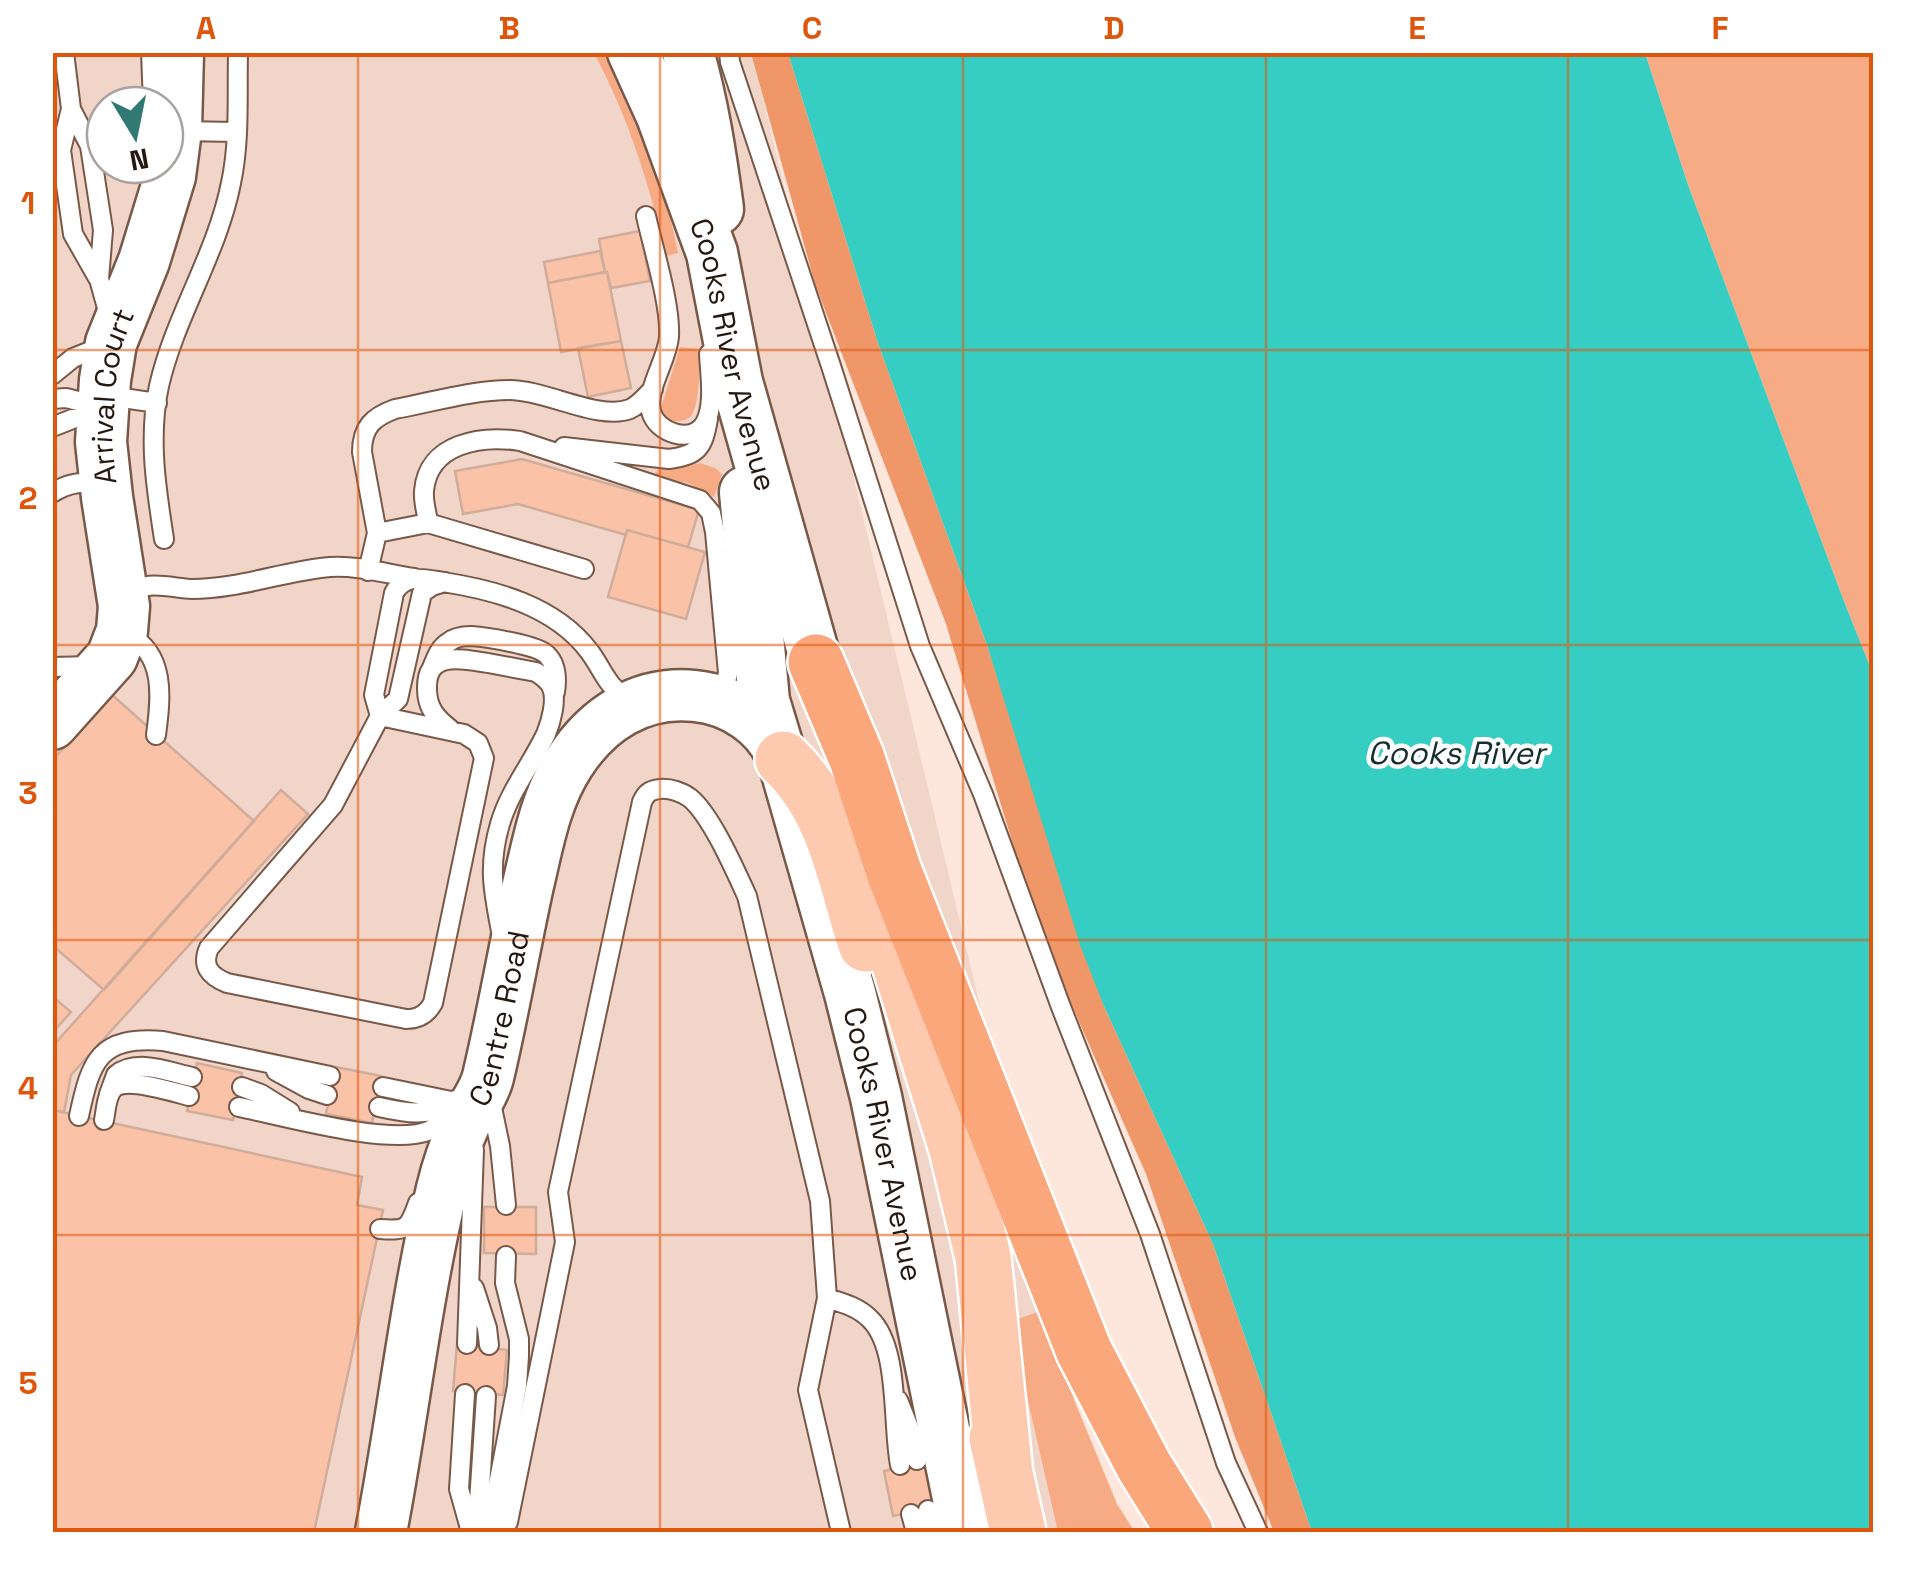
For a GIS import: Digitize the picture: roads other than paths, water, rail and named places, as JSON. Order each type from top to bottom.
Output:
[{"type":"highway","points":[[816,662],[857,759],[894,872],[1084,1351],[1176,1526]]},
{"type":"main road","points":[[816,662],[838,767],[934,1070],[973,1211],[991,1319],[1005,1476]]},
{"type":"main road","points":[[780,752],[802,777],[827,817],[903,1056],[950,1220],[1018,1532]]},
{"type":"street","name":"Arrival Court","points":[[172,85],[178,52]]},
{"type":"street","name":"Cooks River Avenue","points":[[633,52],[662,116],[716,274],[723,398],[764,701],[850,993],[876,1096],[930,1522]]},
{"type":"street","points":[[688,52],[700,94],[714,177],[720,225],[716,274]]},
{"type":"street","name":"Arrival Court","points":[[118,633],[101,442],[101,368],[144,260],[167,185]]},
{"type":"street","name":"Cooks River Avenue","points":[[723,398],[816,662]]},
{"type":"street","points":[[52,724],[118,633]]},
{"type":"street","name":"Centre Road","points":[[382,1532],[416,1314],[443,1186],[509,971],[544,816],[567,766],[587,738],[621,710],[648,700],[679,696],[720,701],[750,716],[766,730],[780,752]]},
{"type":"lane","points":[[64,52],[71,109],[62,150],[72,234],[98,279]]},
{"type":"lane","points":[[151,52],[155,85]]},
{"type":"lane","points":[[164,539],[154,473],[157,403],[172,348],[231,184],[238,52]]},
{"type":"lane","points":[[730,52],[730,62],[920,646],[982,794],[1150,1234],[1226,1463],[1258,1532]]},
{"type":"lane","points":[[52,427],[101,368],[98,279],[103,230],[90,146],[71,109]]},
{"type":"lane","points":[[185,133],[236,132]]},
{"type":"lane","points":[[646,216],[669,324],[669,338],[650,400],[652,416],[656,424],[682,434],[700,429],[723,398]]},
{"type":"lane","points":[[52,360],[101,368],[157,403]]},
{"type":"lane","points":[[52,375],[101,368]]},
{"type":"lane","points":[[52,400],[66,398],[101,368]]},
{"type":"lane","points":[[368,571],[378,534],[362,441],[372,420],[396,409],[492,390],[536,392],[615,412],[634,407],[653,389]]},
{"type":"lane","points":[[428,523],[426,479],[446,451],[461,444],[502,438],[669,459],[684,457],[693,454],[701,444],[723,398]]},
{"type":"lane","points":[[520,441],[694,497],[708,509],[715,532],[728,673],[720,701]]},
{"type":"lane","points":[[52,493],[88,482],[96,484],[107,498]]},
{"type":"lane","points":[[378,534],[428,523],[584,569]]},
{"type":"lane","points":[[52,667],[95,666],[118,633],[130,592],[140,587],[212,588],[333,567],[445,582],[516,598],[576,636],[619,694],[648,700]]},
{"type":"lane","points":[[380,716],[374,695],[394,593],[404,580],[420,578]]},
{"type":"lane","points":[[380,716],[464,734],[478,743],[484,758],[430,1009],[406,1019],[218,979],[206,967],[209,948],[333,806],[380,716],[398,699],[422,593],[445,582]]},
{"type":"lane","points":[[118,633],[139,640],[155,665],[159,705],[156,735]]},
{"type":"lane","points":[[452,731],[435,717],[426,692],[432,668],[439,663],[458,657],[536,672],[552,687],[554,698],[546,733],[510,796],[494,856],[491,882],[509,971]]},
{"type":"lane","points":[[492,1532],[508,1522],[565,1242],[558,1192],[642,802],[646,793],[656,789],[683,793],[694,801],[730,858],[747,896],[820,1201],[827,1298],[808,1390],[841,1532]]},
{"type":"lane","points":[[79,1116],[92,1066],[100,1056],[124,1042],[142,1039],[252,1060],[328,1086]]},
{"type":"lane","points":[[104,1120],[109,1094],[122,1070],[140,1066],[191,1086]]},
{"type":"lane","points":[[242,1087],[310,1121]]},
{"type":"lane","points":[[383,1087],[471,1101]]},
{"type":"lane","points":[[379,1107],[425,1114],[471,1101]]},
{"type":"lane","points":[[239,1106],[384,1136],[426,1132],[471,1101]]},
{"type":"lane","points":[[471,1101],[500,1146],[506,1205]]},
{"type":"lane","points":[[380,1229],[402,1230],[411,1222],[424,1186],[471,1101]]},
{"type":"lane","points":[[467,1344],[471,1101]]},
{"type":"lane","points":[[492,1532],[519,1356],[519,1339],[505,1284],[506,1256]]},
{"type":"lane","points":[[470,1271],[488,1345]]},
{"type":"lane","points":[[827,1298],[853,1306],[880,1331],[894,1390],[912,1435],[908,1462]]},
{"type":"lane","points":[[465,1394],[459,1488],[474,1532]]},
{"type":"lane","points":[[474,1532],[486,1396]]},
{"type":"lane","points":[[930,1522],[932,1532]]},
{"type":"water","name":"Cooks River","points":[[788,53],[1645,53],[1688,185],[1873,674],[1873,1532],[1312,1532],[1213,1244],[1080,945],[987,645],[878,343]]}]
